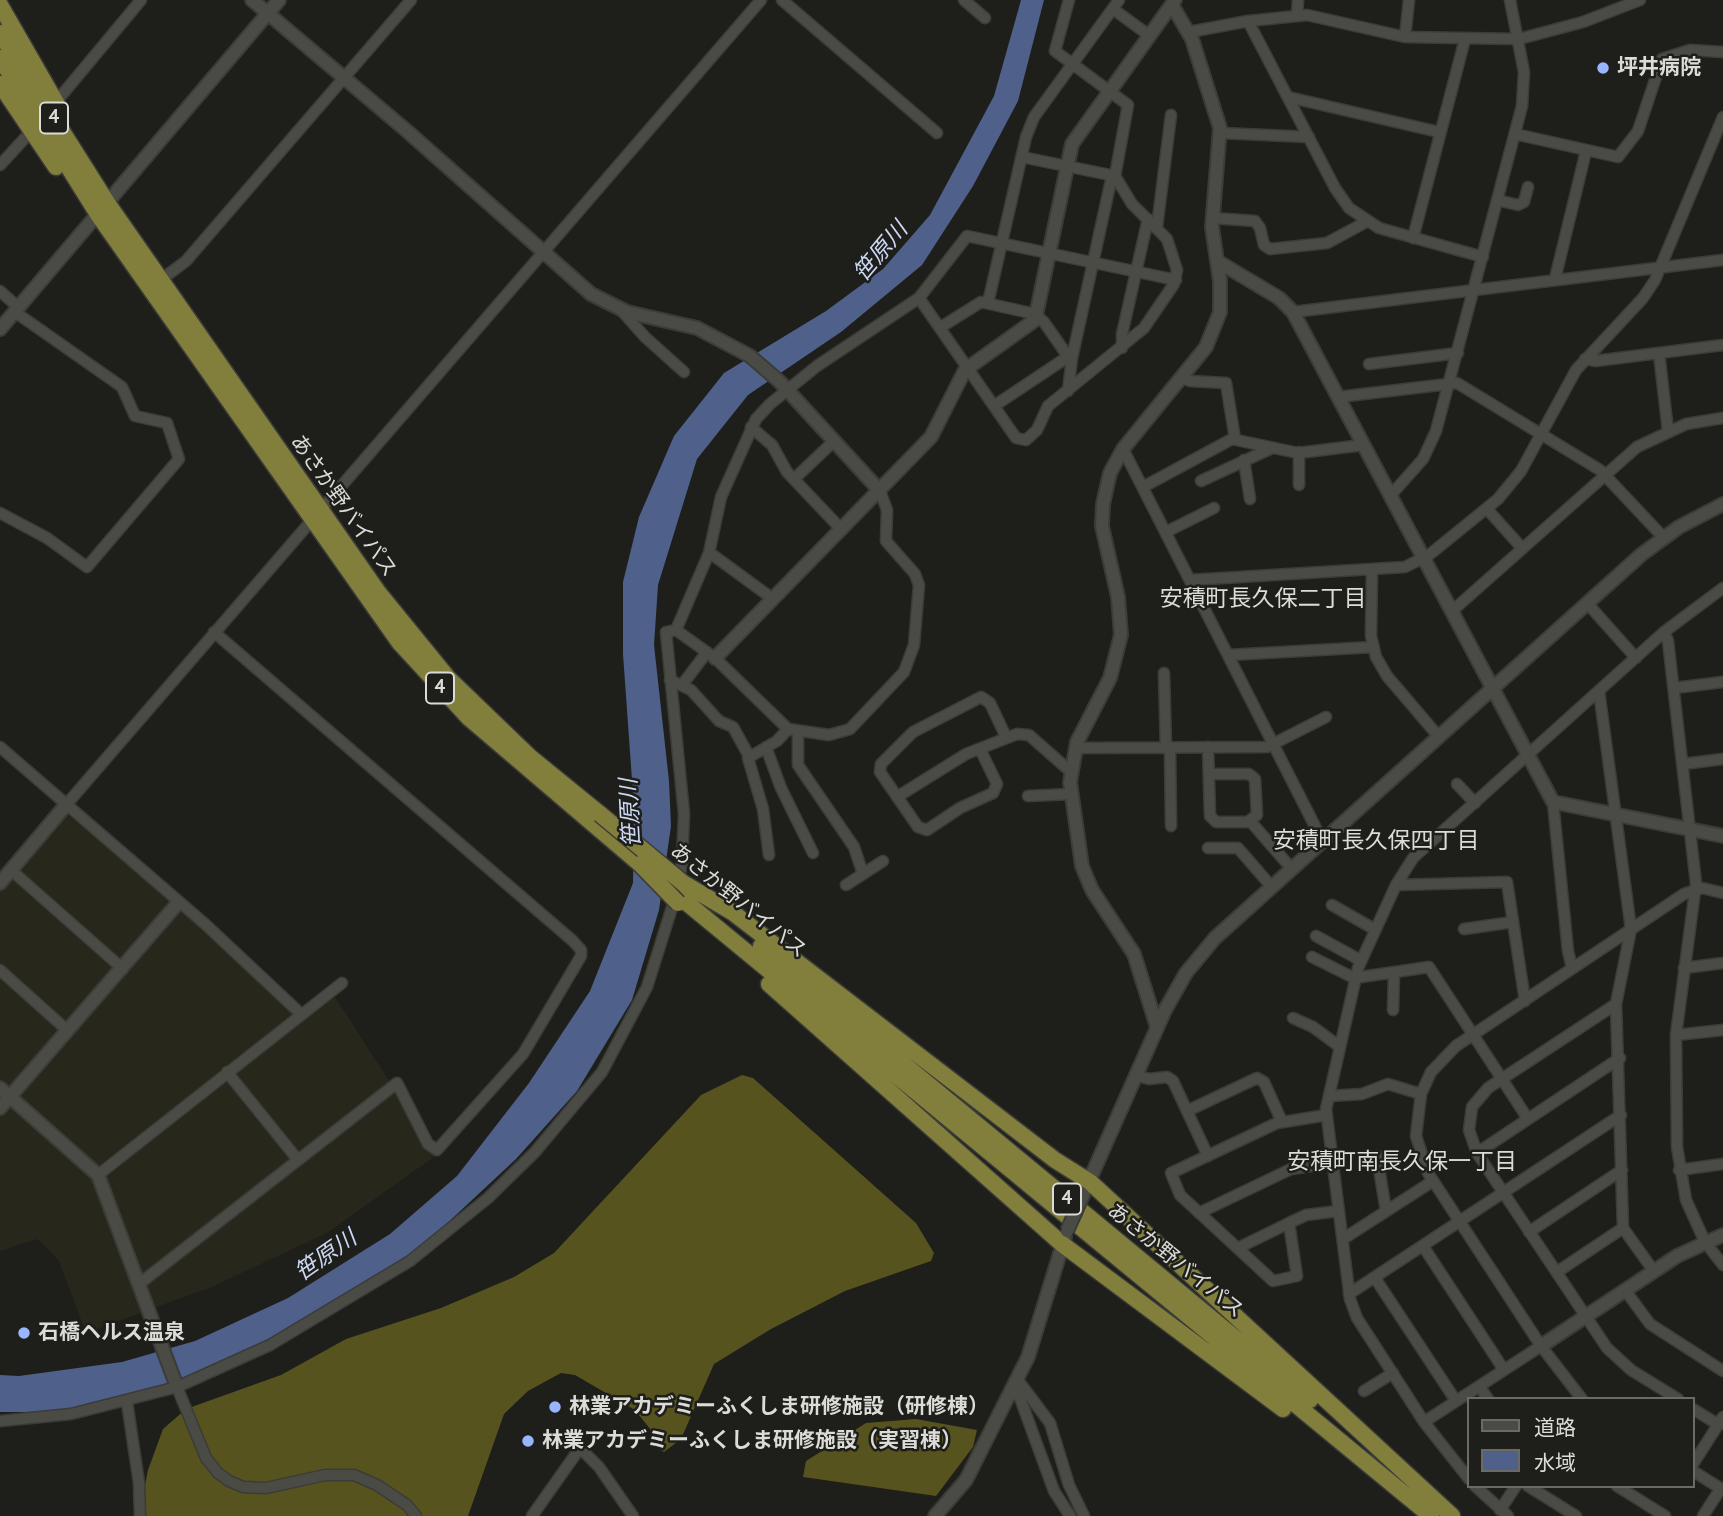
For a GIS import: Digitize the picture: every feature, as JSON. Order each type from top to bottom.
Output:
[{"type":"highway","points":[[0,5],[58,100]]},
{"type":"highway","name":"あさか野バイパス","points":[[0,33],[103,210],[162,279],[316,516]]},
{"type":"highway","name":"あさか野バイパス","points":[[0,58],[316,516],[448,678],[680,895],[1431,1516]]},
{"type":"highway","points":[[0,84],[83,204],[103,210]]},
{"type":"highway","name":"4","points":[[58,100],[99,177],[103,210]]},
{"type":"highway","name":"あさか野バイパス","points":[[599,821],[640,864],[1452,1516]]},
{"type":"highway","points":[[680,895],[732,912],[1055,1160],[1090,1182],[1452,1516]]},
{"type":"highway","points":[[680,895],[1065,1237],[1274,1403],[1389,1481]]},
{"type":"street","points":[[58,100],[141,0]]},
{"type":"street","points":[[0,1421],[71,1414],[127,1402],[270,1345],[410,1261],[488,1198],[535,1152],[602,1072],[648,987],[672,915],[682,863],[684,814],[664,638],[670,629],[676,630],[711,655],[793,730],[829,735],[850,729],[904,672],[914,645],[919,585],[915,574],[886,541],[887,510],[880,491],[788,391],[750,356],[715,335],[686,325],[621,310],[591,294],[407,131],[252,0]]},
{"type":"street","points":[[0,329],[279,0]]},
{"type":"street","points":[[162,279],[186,261],[411,0]]},
{"type":"street","points":[[0,883],[761,0]]},
{"type":"street","points":[[782,0],[937,133]]},
{"type":"street","points":[[964,0],[985,18]]},
{"type":"street","points":[[1068,391],[1070,358],[1129,107],[1055,51],[1069,0]]},
{"type":"street","points":[[1297,15],[1298,0]]},
{"type":"street","points":[[1405,37],[1409,0]]},
{"type":"street","points":[[1390,496],[1413,472],[1431,446],[1515,134],[1525,90],[1519,39],[1510,0]]},
{"type":"street","points":[[1189,32],[1297,15],[1325,17],[1405,37],[1519,39],[1583,22],[1640,0]]},
{"type":"street","points":[[682,685],[711,655],[774,599],[931,438],[968,367],[1028,328],[1035,320],[1065,167],[1072,144],[1174,3],[1189,32],[1221,132],[1212,218],[1221,291],[1217,324],[1206,347],[1123,449],[1110,473],[1102,512],[1103,534],[1121,617],[1120,645],[1110,678],[1075,748],[1071,772],[1071,794],[1084,873],[1134,954],[1157,1027]]},
{"type":"street","points":[[988,303],[1021,157],[1034,117],[1116,5],[1150,36]]},
{"type":"street","points":[[1248,21],[1339,195],[1366,222],[1483,257]]},
{"type":"street","points":[[1413,238],[1465,39]]},
{"type":"street","points":[[1515,134],[1618,158],[1638,131],[1662,59],[1690,50],[1723,52]]},
{"type":"street","points":[[1288,97],[1439,132]]},
{"type":"street","points":[[1157,227],[1171,115]]},
{"type":"street","points":[[1190,580],[1400,568],[1423,559],[1487,509],[1514,481],[1585,359],[1643,298],[1661,267],[1723,117]]},
{"type":"street","points":[[1221,132],[1309,137]]},
{"type":"street","points":[[0,165],[25,138]]},
{"type":"street","points":[[1555,279],[1586,151]]},
{"type":"street","points":[[919,298],[942,327],[1016,438],[1026,440],[1037,430],[1048,406],[1144,328],[1176,280],[1177,270],[1168,241],[1132,204],[1114,176],[1021,157]]},
{"type":"street","points":[[1497,200],[1518,205],[1524,202],[1528,187]]},
{"type":"street","points":[[1212,218],[1255,221],[1260,228],[1264,245],[1270,249],[1326,243],[1366,222]]},
{"type":"street","points":[[1122,348],[1148,219]]},
{"type":"street","points":[[676,630],[709,553],[721,497],[751,427],[764,409],[817,366],[919,298],[967,236],[1176,280]]},
{"type":"street","points":[[1293,312],[1723,260]]},
{"type":"street","points":[[1217,261],[1279,299],[1293,312],[1553,802],[1568,951],[1573,968]]},
{"type":"street","points":[[0,291],[17,310],[122,387],[135,416],[167,423],[178,459],[87,568],[47,538],[0,513]]},
{"type":"street","points":[[942,327],[977,303],[1035,314],[1044,321],[1070,358]]},
{"type":"street","points":[[621,310],[645,338],[684,372]]},
{"type":"street","points":[[1585,359],[1595,361],[1723,345]]},
{"type":"street","points":[[1369,364],[1458,353]]},
{"type":"street","points":[[1659,353],[1668,431]]},
{"type":"street","points":[[994,406],[1070,358]]},
{"type":"street","points":[[1182,378],[1191,382],[1226,383],[1235,439]]},
{"type":"street","points":[[1338,397],[1450,382],[1459,384],[1605,473],[1663,537]]},
{"type":"street","points":[[1451,612],[1637,447],[1668,431],[1723,418]]},
{"type":"street","points":[[751,427],[772,444],[794,480],[842,530]]},
{"type":"street","points":[[1143,487],[1235,439],[1299,453],[1363,445]]},
{"type":"street","points":[[794,480],[834,441]]},
{"type":"street","points":[[1201,481],[1272,448]]},
{"type":"street","points":[[1123,449],[1322,840]]},
{"type":"street","points":[[1299,453],[1299,485]]},
{"type":"street","points":[[1244,460],[1250,499]]},
{"type":"street","points":[[935,1516],[966,1480],[1015,1385],[1038,1334],[1065,1237],[1082,1197],[1157,1027],[1175,992],[1206,947],[1290,868],[1663,537],[1723,504]]},
{"type":"street","points":[[1166,532],[1214,508]]},
{"type":"street","points":[[1487,509],[1522,548]]},
{"type":"street","points":[[709,553],[774,599]]},
{"type":"street","points":[[1372,569],[1373,647],[1387,676],[1439,737]]},
{"type":"street","points":[[1468,1478],[1424,1422],[1357,1318],[1349,1294],[1327,1115],[1360,960],[1395,885],[1413,858],[1664,632],[1723,588]]},
{"type":"street","points":[[1587,603],[1636,658]]},
{"type":"street","points":[[139,1284],[397,1083],[428,1144],[437,1150],[523,1054],[581,950],[214,632]]},
{"type":"street","points":[[1664,632],[1674,688],[1696,888],[1676,1035],[1679,1170],[1686,1200],[1705,1242],[1723,1265]]},
{"type":"street","points":[[1228,655],[1373,647]]},
{"type":"street","points":[[1164,673],[1171,826]]},
{"type":"street","points":[[670,680],[694,692],[719,721],[734,728],[749,757],[763,809],[769,855]]},
{"type":"street","points":[[1674,688],[1723,682]]},
{"type":"street","points":[[1599,691],[1618,816],[1631,929],[1616,1004],[1620,1058],[1623,1228],[1653,1270]]},
{"type":"street","points":[[979,749],[997,784],[992,794],[960,808],[927,830],[918,827],[880,772],[880,766],[913,732],[984,697],[990,703],[1006,737]]},
{"type":"street","points":[[1075,748],[1274,744],[1326,717]]},
{"type":"street","points":[[749,757],[793,730]]},
{"type":"street","points":[[793,730],[798,765],[854,847],[863,874]]},
{"type":"street","points":[[897,797],[979,749],[1006,737],[1029,735],[1071,772]]},
{"type":"street","points":[[0,747],[300,1014]]},
{"type":"street","points":[[766,747],[781,788],[813,853]]},
{"type":"street","points":[[1208,747],[1210,816],[1216,822],[1249,821],[1257,816],[1255,779],[1249,774],[1209,774]]},
{"type":"street","points":[[1683,764],[1723,759]]},
{"type":"street","points":[[1457,784],[1475,803]]},
{"type":"street","points":[[1028,796],[1071,794]]},
{"type":"street","points":[[1553,802],[1723,836]]},
{"type":"street","points":[[1249,821],[1290,868]]},
{"type":"street","points":[[1208,848],[1238,848],[1271,886]]},
{"type":"street","points":[[846,885],[883,862]]},
{"type":"street","points":[[11,870],[123,969]]},
{"type":"street","points":[[1395,885],[1504,880],[1510,885],[1525,1001]]},
{"type":"street","points":[[1576,1396],[1433,1181],[1416,1136],[1421,1094],[1441,1059],[1631,929],[1696,888],[1723,893]]},
{"type":"street","points":[[0,1108],[5,1092],[68,1031],[178,903]]},
{"type":"street","points":[[1332,905],[1374,929]]},
{"type":"street","points":[[1464,929],[1513,922]]},
{"type":"street","points":[[1316,936],[1360,960]]},
{"type":"street","points":[[1311,957],[1356,979],[1429,967],[1528,1119]]},
{"type":"street","points":[[1684,968],[1723,964]]},
{"type":"street","points":[[0,970],[68,1031]]},
{"type":"street","points":[[1394,972],[1394,1010]]},
{"type":"street","points":[[98,1175],[342,983]]},
{"type":"street","points":[[1616,1004],[1479,1097],[1470,1114],[1471,1138],[1477,1153],[1529,1232],[1585,1316],[1618,1359],[1675,1397]]},
{"type":"street","points":[[1293,1018],[1313,1027],[1340,1047]]},
{"type":"street","points":[[1676,1035],[1723,1030]]},
{"type":"street","points":[[1477,1153],[1620,1058]]},
{"type":"street","points":[[227,1072],[298,1160]]},
{"type":"street","points":[[1135,1076],[1150,1079],[1168,1077],[1174,1082],[1208,1156]]},
{"type":"street","points":[[1187,1111],[1257,1078],[1263,1080],[1282,1122]]},
{"type":"street","points":[[1329,1096],[1362,1094],[1388,1084],[1421,1094]]},
{"type":"street","points":[[5,1092],[98,1175],[206,1458],[218,1473],[243,1487],[266,1488],[325,1475],[354,1475],[377,1485],[407,1505],[416,1516]]},
{"type":"street","points":[[1289,1223],[1297,1276],[1273,1281],[1180,1195],[1171,1174],[1282,1122],[1327,1115]]},
{"type":"street","points":[[1349,1294],[1621,1115]]},
{"type":"street","points":[[1377,1156],[1386,1211]]},
{"type":"street","points":[[1199,1213],[1291,1170],[1331,1163]]},
{"type":"street","points":[[1679,1170],[1723,1164]]},
{"type":"street","points":[[1529,1232],[1622,1170]]},
{"type":"street","points":[[1343,1238],[1433,1181]]},
{"type":"street","points":[[1238,1248],[1306,1215],[1338,1211]]},
{"type":"street","points":[[1557,1272],[1623,1228]]},
{"type":"street","points":[[1424,1422],[1653,1270],[1705,1242],[1723,1236]]},
{"type":"street","points":[[1423,1246],[1504,1370]]},
{"type":"street","points":[[1375,1278],[1457,1401]]},
{"type":"street","points":[[1625,1290],[1650,1324],[1723,1370]]},
{"type":"street","points":[[1364,1391],[1393,1373]]},
{"type":"street","points":[[1015,1385],[1054,1491],[1070,1516]]},
{"type":"street","points":[[1015,1385],[1050,1423],[1068,1482],[1084,1516]]},
{"type":"street","points":[[1479,1386],[1487,1397]]},
{"type":"street","points":[[127,1402],[139,1483],[140,1516]]},
{"type":"street","points":[[1695,1410],[1721,1421],[1695,1461]]},
{"type":"street","points":[[532,1516],[580,1448],[599,1467],[633,1516]]},
{"type":"street","points":[[1695,1472],[1722,1489],[1703,1516]]},
{"type":"street","points":[[1477,1488],[1504,1513],[1515,1488]]},
{"type":"street","points":[[1531,1488],[1576,1516]]},
{"type":"street","points":[[1620,1488],[1665,1516]]},
{"type":"shaded area","points":[[64,812],[308,1011],[335,997],[437,1155],[327,1233],[214,1286],[86,1333],[58,1259],[37,1239],[0,1251],[0,888]]},
{"type":"shaded area","points":[[742,1075],[753,1078],[916,1223],[934,1253],[931,1261],[845,1291],[771,1329],[714,1364],[681,1439],[664,1452],[659,1449],[654,1434],[635,1410],[575,1375],[561,1373],[528,1391],[504,1414],[468,1516],[139,1516],[148,1470],[163,1429],[186,1409],[281,1375],[346,1339],[441,1308],[514,1277],[554,1253],[701,1095]]},
{"type":"shaded area","points":[[916,1419],[977,1430],[973,1447],[936,1496],[803,1477],[806,1461],[866,1423]]},
{"type":"water","points":[[1021,0],[1044,0],[1018,101],[973,186],[922,265],[841,332],[748,395],[697,459],[658,585],[654,645],[669,781],[671,826],[659,910],[632,1000],[577,1091],[516,1159],[412,1256],[212,1374],[127,1400],[46,1412],[0,1412],[0,1375],[19,1376],[122,1362],[195,1341],[288,1298],[390,1234],[457,1176],[529,1083],[590,991],[633,883],[634,808],[623,654],[623,582],[639,517],[674,436],[724,373],[826,311],[883,269],[930,215],[994,96]]},
{"type":"place","name":"坪井病院","points":[[1603,68]]},
{"type":"place","name":"石橋ヘルス温泉","points":[[24,1333]]},
{"type":"place","name":"林業アカデミーふくしま研修施設（研修棟）","points":[[555,1407]]},
{"type":"place","name":"林業アカデミーふくしま研修施設（実習棟）","points":[[528,1441]]},
{"type":"district","name":"安積町長久保二丁目","points":[[1263,599]]},
{"type":"district","name":"安積町長久保四丁目","points":[[1376,841]]},
{"type":"district","name":"安積町南長久保一丁目","points":[[1402,1162]]},
{"type":"water label","name":"笹原川","points":[[881,252]]},
{"type":"water label","name":"笹原川","points":[[631,813]]},
{"type":"water label","name":"笹原川","points":[[326,1256]]}]
